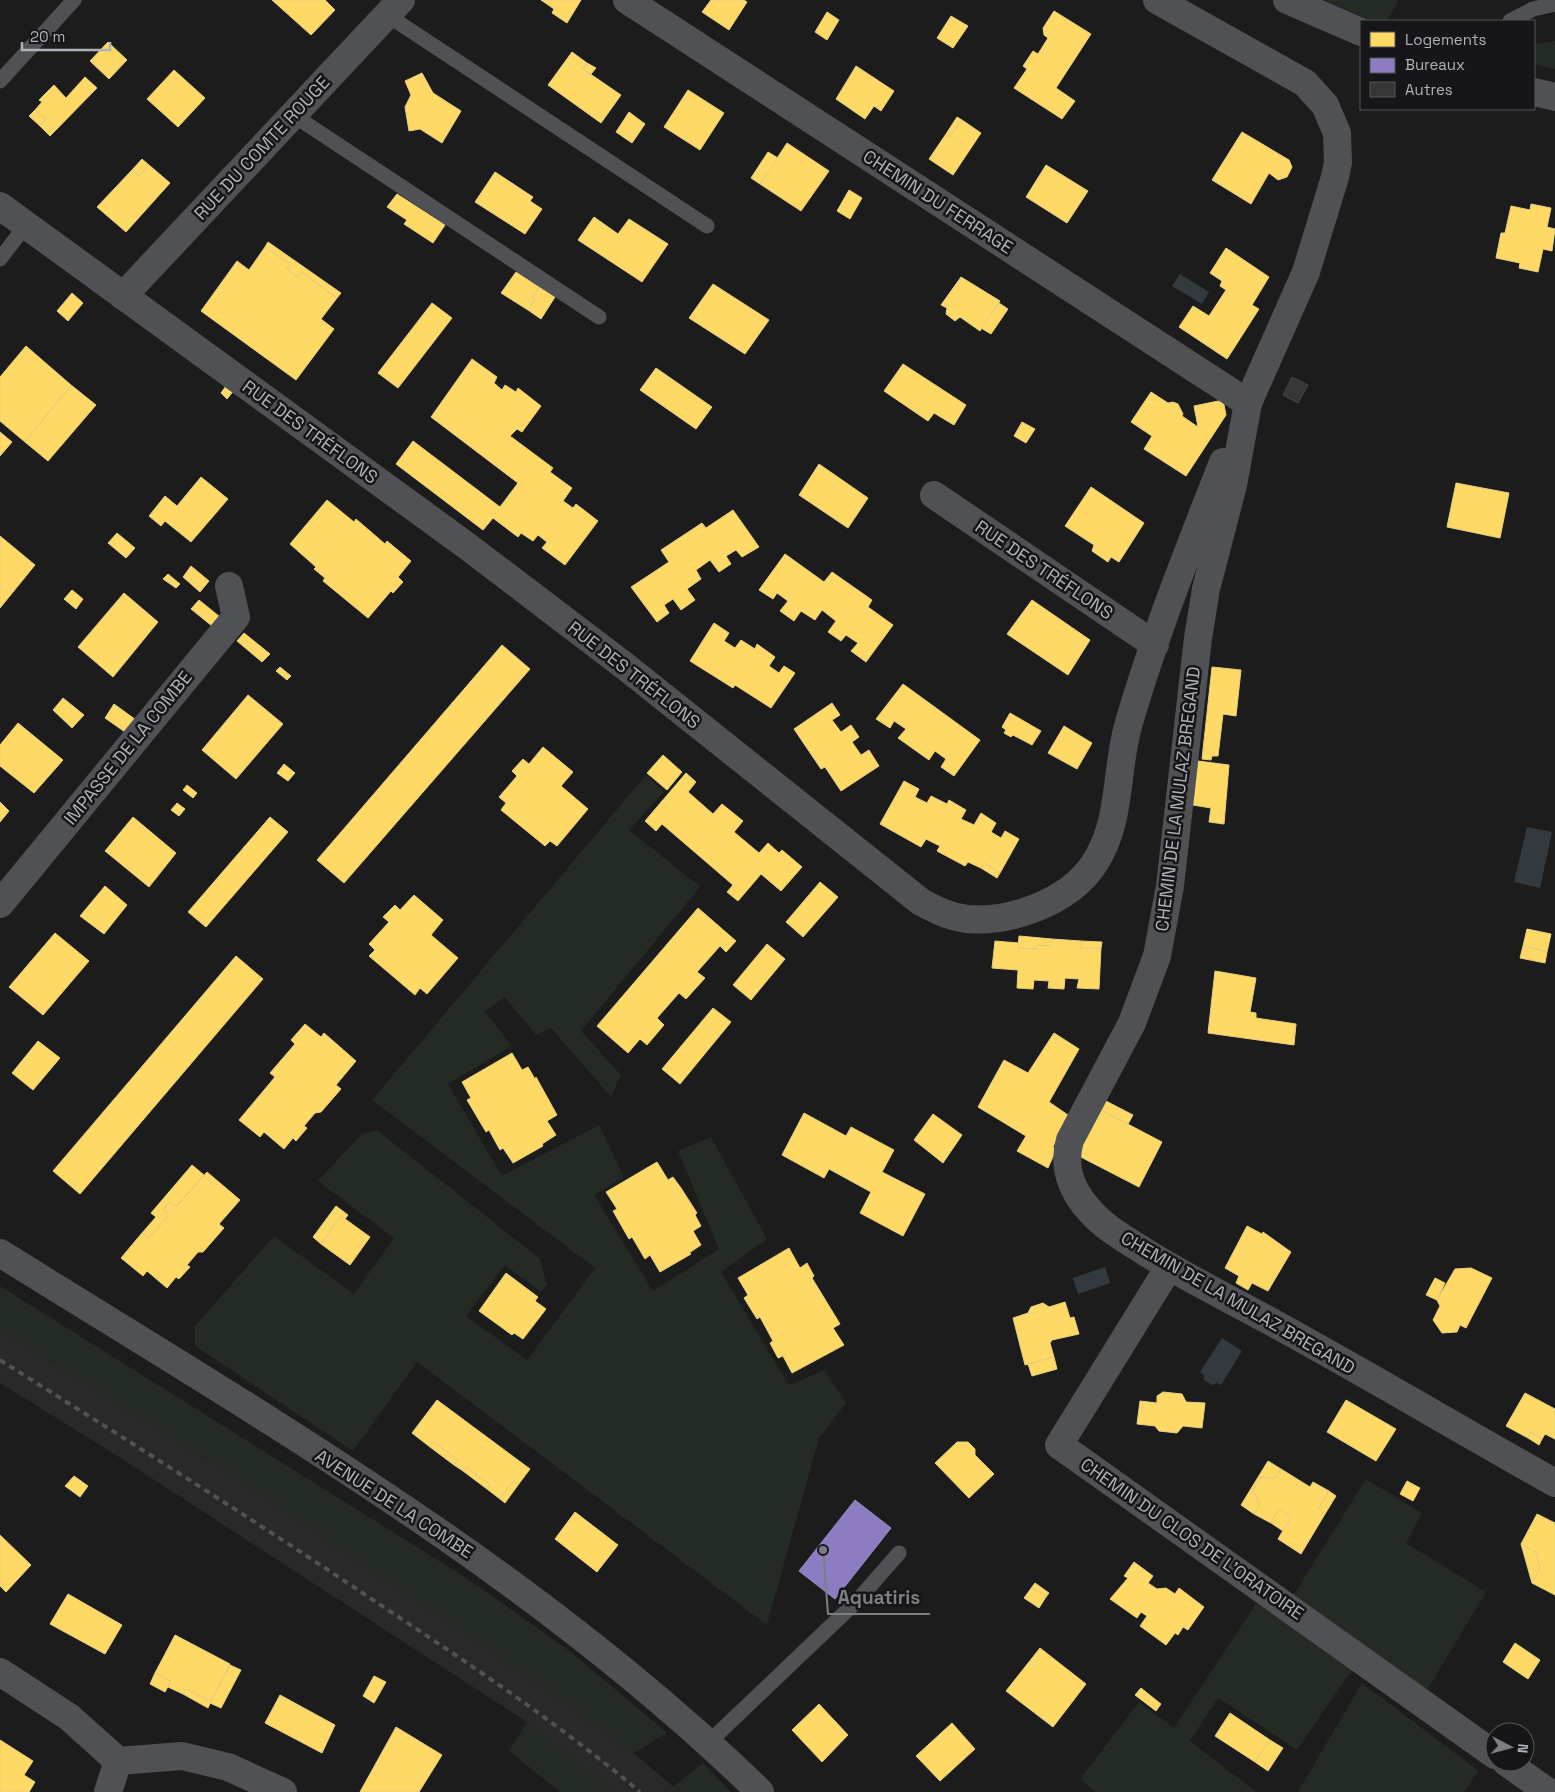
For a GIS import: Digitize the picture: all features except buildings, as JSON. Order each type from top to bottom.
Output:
[{"type":"street","name":"CHEMIN DU FERRAGE","points":[[627,0],[1248,403]]},
{"type":"street","name":"CHEMIN DE LA MULAZ BREGAND","points":[[1157,0],[1305,84],[1325,106],[1337,133],[1338,155],[1335,176],[1306,272],[1248,403],[1233,485],[1206,589],[1198,638],[1170,886],[1157,956],[1132,1023],[1079,1119],[1066,1153],[1070,1180],[1079,1197],[1091,1213],[1124,1239],[1168,1267],[1269,1321],[1555,1483]]},
{"type":"street","points":[[1287,0],[1360,32]]},
{"type":"street","name":"RUE DU COMTE ROUGE","points":[[123,296],[394,8]]},
{"type":"street","points":[[1535,92],[1555,97]]},
{"type":"street","name":"RUE DES TRÉFLONS","points":[[0,206],[475,552],[626,667],[837,838],[921,902],[942,914],[966,919],[990,920],[1013,915],[1057,897],[1077,884],[1094,866],[1114,823],[1124,742],[1155,645],[1230,444],[1248,403]]},
{"type":"street","name":"RUE DES TRÉFLONS","points":[[934,495],[1155,645]]},
{"type":"street","name":"IMPASSE DE LA COMBE","points":[[0,904],[236,616],[229,586]]},
{"type":"street","name":"AVENUE DE LA COMBE","points":[[0,1253],[436,1529],[600,1651],[760,1792]]},
{"type":"street","name":"CHEMIN DU CLOS DE L'ORATOIRE","points":[[1168,1267],[1060,1445],[1485,1747]]},
{"type":"street","points":[[0,1672],[68,1717],[118,1760],[182,1756],[228,1767],[283,1792]]},
{"type":"street","points":[[108,1792],[118,1760]]},
{"type":"street","points":[[1520,1772],[1548,1792]]},
{"type":"lane","points":[[0,81],[74,0]]},
{"type":"lane","points":[[1512,20],[1533,9],[1555,4]]},
{"type":"lane","points":[[394,8],[707,226]]},
{"type":"lane","points":[[293,115],[599,317]]},
{"type":"lane","points":[[0,259],[26,225]]},
{"type":"lane","points":[[707,1744],[858,1601],[899,1553]]},
{"type":"shaded area","points":[[1324,0],[1399,0],[1388,20],[1370,20]]},
{"type":"shaded area","points":[[1555,41],[1555,69],[1535,64],[1535,44]]},
{"type":"shaded area","points":[[1180,274],[1209,292],[1202,304],[1172,286]]},
{"type":"shaded area","points":[[646,775],[664,792],[629,830],[700,887],[581,1031],[621,1075],[611,1097],[551,1028],[536,1035],[505,997],[485,1012],[512,1046],[448,1084],[502,1176],[599,1125],[624,1177],[594,1195],[653,1291],[719,1249],[678,1151],[711,1137],[767,1239],[721,1272],[789,1385],[824,1370],[846,1403],[819,1438],[767,1625],[417,1362],[353,1451],[195,1346],[195,1326],[274,1236],[354,1294],[394,1238],[318,1181],[362,1134],[377,1130],[540,1259],[547,1285],[541,1292],[505,1265],[466,1316],[527,1360],[595,1268],[372,1100]]},
{"type":"shaded area","points":[[1527,827],[1552,832],[1540,888],[1514,882]]},
{"type":"shaded area","points":[[1105,1267],[1110,1283],[1078,1294],[1073,1278]]},
{"type":"shaded area","points":[[0,1286],[468,1579],[571,1652],[667,1733],[634,1753],[548,1690],[238,1479],[0,1330]]},
{"type":"shaded area","points":[[0,1330],[238,1479],[548,1690],[634,1753],[679,1792],[616,1792],[527,1722],[119,1457],[0,1383]]},
{"type":"shaded area","points":[[1222,1338],[1242,1351],[1221,1385],[1217,1383],[1212,1385],[1204,1380],[1204,1375],[1200,1372]]},
{"type":"shaded area","points":[[1366,1479],[1422,1513],[1406,1543],[1486,1592],[1426,1692],[1293,1596]]},
{"type":"shaded area","points":[[1258,1601],[1354,1667],[1297,1750],[1218,1698],[1190,1741],[1256,1792],[1095,1792],[1080,1779],[1139,1702],[1174,1728]]},
{"type":"shaded area","points":[[1362,1683],[1479,1771],[1464,1792],[1298,1792]]},
{"type":"shaded area","points":[[527,1722],[616,1792],[560,1792],[509,1751]]},
{"type":"shaded area","points":[[703,1763],[731,1792],[679,1792],[673,1787]]},
{"type":"railway","points":[[0,1360],[238,1511],[446,1649],[545,1718],[640,1792]]},
{"type":"place","name":"Aquatiris","points":[[823,1550]]}]
